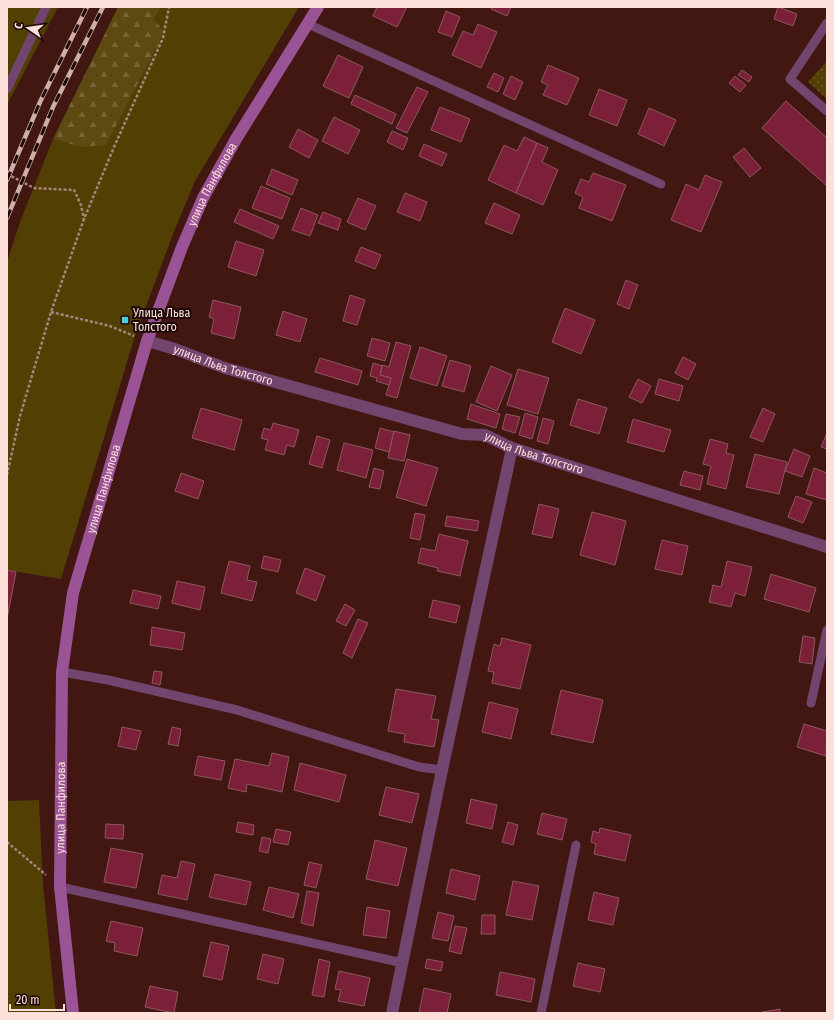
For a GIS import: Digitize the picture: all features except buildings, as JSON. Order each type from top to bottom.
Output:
[{"type":"main road","name":"улица Панфилова","points":[[73,1013],[60,887],[62,672],[73,593],[147,341],[203,198],[236,139],[318,7]]},
{"type":"street","name":"улица Льва Толстого","points":[[147,341],[175,349],[225,368],[462,434],[485,435],[512,448],[827,547]]},
{"type":"street","points":[[392,1013],[442,770],[512,448]]},
{"type":"lane","points":[[7,89],[46,7]]},
{"type":"lane","points":[[827,23],[790,79],[827,111]]},
{"type":"lane","points":[[308,24],[661,184]]},
{"type":"lane","points":[[811,703],[827,630]]},
{"type":"lane","points":[[62,672],[108,680],[237,710],[419,767],[442,770]]},
{"type":"lane","points":[[541,1013],[576,845]]},
{"type":"lane","points":[[60,887],[403,962]]},
{"type":"path","points":[[7,475],[20,416],[52,312],[84,219],[114,147],[164,38],[169,7]]},
{"type":"path","points":[[7,174],[34,188],[74,190],[81,205],[84,219]]},
{"type":"path","points":[[52,312],[110,326],[135,336]]},
{"type":"path","points":[[7,842],[60,887]]},
{"type":"shaded area","points":[[7,7],[58,7],[7,105]]},
{"type":"shaded area","points":[[161,7],[299,7],[195,181],[175,229],[135,336],[61,579],[7,570],[7,262],[20,222],[53,139],[80,147],[153,51],[164,32],[154,19]]},
{"type":"shaded area","points":[[827,61],[827,99],[808,82]]},
{"type":"shaded area","points":[[39,800],[43,884],[56,1013],[7,1013],[7,801]]},
{"type":"green space","points":[[118,7],[161,7],[154,19],[164,32],[106,145],[80,147],[53,139]]},
{"type":"railway","points":[[7,180],[40,102],[87,7]]},
{"type":"railway","points":[[7,218],[53,107],[103,7]]},
{"type":"place","name":"Улица Льва Толстого","points":[[125,320]]}]
